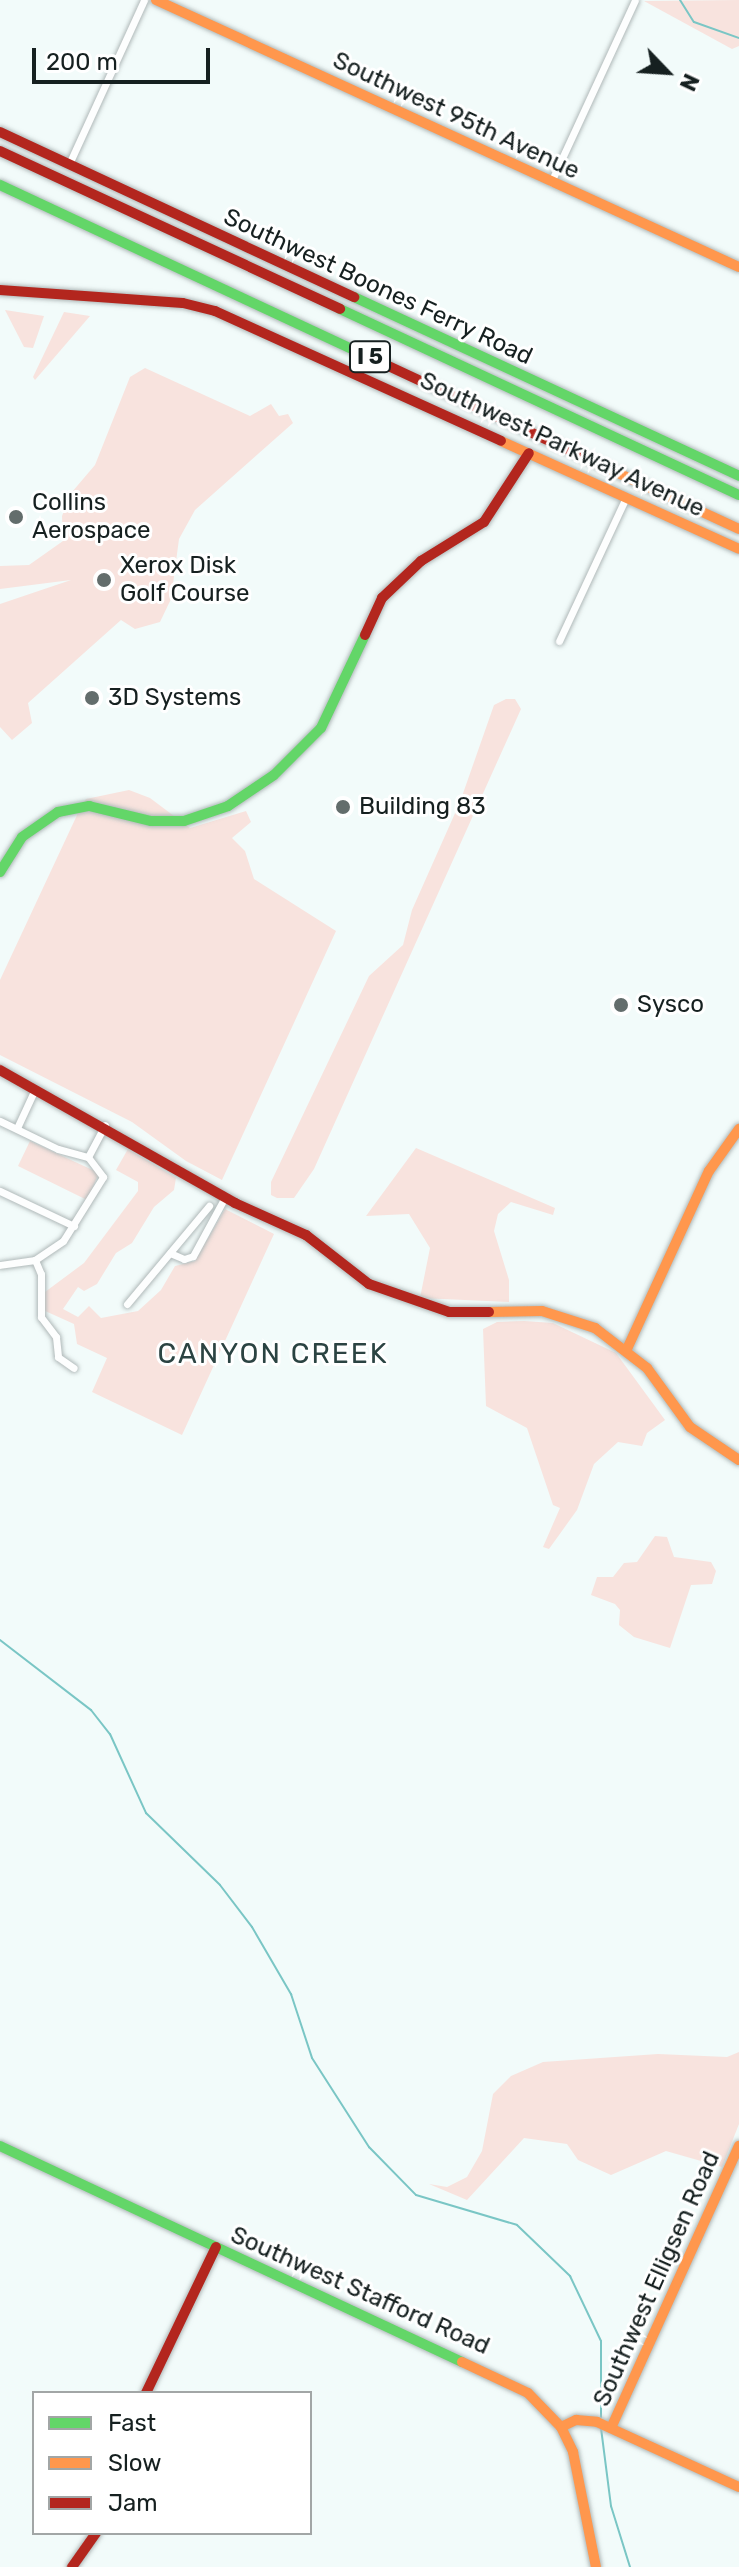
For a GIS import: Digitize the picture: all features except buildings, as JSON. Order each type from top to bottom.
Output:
[{"type":"main road","name":"Southwest 95th Avenue","points":[[156,0],[739,267]]},
{"type":"main road","name":"Southwest Boones Ferry Road","points":[[0,132],[739,476]]},
{"type":"main road","name":"I 5","points":[[0,151],[739,495]]},
{"type":"main road","name":"I 5","points":[[0,185],[739,529]]},
{"type":"main road","name":"Southwest Parkway Avenue","points":[[0,290],[203,307],[739,549]]},
{"type":"main road","points":[[0,872],[22,837],[58,812],[89,806],[151,821],[184,821],[228,806],[274,775],[321,728],[382,598],[421,561],[484,522],[529,453]]},
{"type":"main road","points":[[0,1070],[105,1125],[225,1197],[306,1235],[363,1279],[403,1301],[449,1312],[560,1314],[595,1328],[627,1349],[690,1427],[739,1460]]},
{"type":"main road","points":[[627,1349],[709,1171],[738,1132]]},
{"type":"main road","name":"Southwest Stafford Road","points":[[0,2146],[507,2380],[535,2398],[561,2427],[580,2474],[596,2567]]},
{"type":"main road","name":"Southwest Elligsen Road","points":[[611,2428],[739,2146]]},
{"type":"main road","points":[[147,2391],[216,2247]]},
{"type":"main road","points":[[561,2427],[585,2420],[611,2428],[739,2487]]},
{"type":"main road","points":[[72,2567],[95,2535]]},
{"type":"street","points":[[69,164],[144,0]]},
{"type":"street","points":[[551,182],[635,0]]},
{"type":"street","points":[[559,641],[626,497]]},
{"type":"street","points":[[17,1128],[35,1089]]},
{"type":"street","points":[[0,1121],[88,1157],[102,1172],[103,1182],[74,1226],[35,1260],[0,1265]]},
{"type":"street","points":[[88,1157],[105,1125]]},
{"type":"street","points":[[0,1191],[74,1226]]},
{"type":"street","points":[[170,1253],[184,1259],[193,1256],[225,1197]]},
{"type":"street","points":[[127,1304],[209,1206]]},
{"type":"street","points":[[35,1260],[41,1274],[41,1317],[56,1337],[58,1357],[74,1368]]},
{"type":"shaded area","points":[[739,0],[739,46],[732,49],[644,1]]},
{"type":"shaded area","points":[[5,310],[44,316],[33,348],[24,347]]},
{"type":"shaded area","points":[[64,312],[90,316],[35,380],[33,377]]},
{"type":"shaded area","points":[[145,368],[250,416],[271,404],[279,416],[288,414],[293,423],[195,510],[179,539],[171,599],[160,622],[135,629],[121,620],[28,703],[32,723],[12,740],[0,727],[0,604],[71,580],[0,589],[0,566],[29,565],[63,541],[62,516],[72,492],[95,465],[130,377]]},
{"type":"shaded area","points":[[506,699],[515,699],[521,709],[314,1169],[294,1198],[277,1198],[271,1195],[271,1182],[369,976],[403,945],[412,910],[460,802],[494,705]]},
{"type":"shaded area","points":[[129,790],[150,798],[190,828],[246,811],[251,822],[232,838],[245,851],[254,879],[336,931],[222,1180],[186,1161],[132,1122],[0,1055],[0,980],[78,813],[86,799]]},
{"type":"shaded area","points":[[30,1141],[99,1173],[87,1200],[18,1166]]},
{"type":"shaded area","points":[[416,1148],[555,1208],[553,1215],[511,1202],[498,1214],[494,1231],[509,1280],[509,1302],[420,1298],[430,1248],[409,1214],[366,1216]]},
{"type":"shaded area","points":[[128,1149],[176,1178],[174,1190],[154,1207],[132,1243],[116,1253],[97,1284],[84,1291],[78,1287],[63,1309],[78,1317],[89,1306],[101,1318],[138,1311],[161,1290],[175,1266],[195,1261],[225,1209],[274,1234],[182,1435],[92,1392],[107,1358],[77,1344],[74,1324],[43,1310],[45,1292],[84,1263],[138,1191],[138,1182],[116,1170]]},
{"type":"shaded area","points":[[497,1322],[553,1323],[616,1353],[665,1420],[647,1433],[642,1446],[618,1442],[594,1464],[577,1510],[549,1549],[543,1547],[560,1508],[553,1505],[527,1428],[486,1406],[483,1329]]},
{"type":"shaded area","points":[[655,1536],[667,1537],[674,1557],[711,1562],[716,1571],[712,1584],[691,1585],[670,1648],[634,1637],[619,1625],[620,1610],[615,1604],[591,1595],[597,1577],[613,1577],[624,1563],[637,1562]]},
{"type":"shaded area","points":[[739,2052],[739,2124],[722,2167],[666,2151],[611,2175],[578,2160],[567,2144],[524,2138],[467,2200],[429,2184],[447,2187],[467,2177],[482,2151],[493,2094],[511,2076],[543,2062],[658,2054],[727,2057]]},
{"type":"waterway","points":[[680,0],[694,22],[739,38]]},
{"type":"waterway","points":[[0,1640],[91,1710],[110,1734],[146,1813],[220,1885],[252,1927],[291,1994],[312,2058],[369,2147],[416,2195],[517,2225],[570,2276],[601,2341],[601,2417]]},
{"type":"waterway","points":[[601,2428],[611,2506],[630,2567]]},
{"type":"traffic: fast","points":[[0,185],[367,356]]},
{"type":"traffic: fast","points":[[354,297],[739,476]]},
{"type":"traffic: fast","points":[[340,309],[739,495]]},
{"type":"traffic: fast","points":[[0,872],[22,837],[58,812],[89,806],[151,821],[184,821],[228,806],[274,775],[321,728],[365,635]]},
{"type":"traffic: fast","points":[[0,2146],[462,2362]]},
{"type":"traffic: slow","points":[[156,0],[739,267]]},
{"type":"traffic: slow","points":[[501,441],[739,549]]},
{"type":"traffic: slow","points":[[592,461],[739,529]]},
{"type":"traffic: slow","points":[[627,1349],[709,1171],[739,1129]]},
{"type":"traffic: slow","points":[[489,1312],[542,1311],[595,1328],[647,1368],[690,1427],[739,1460]]},
{"type":"traffic: slow","points":[[611,2428],[739,2146]]},
{"type":"traffic: slow","points":[[462,2362],[528,2393],[561,2427],[573,2452],[596,2567]]},
{"type":"traffic: slow","points":[[561,2427],[576,2420],[597,2422],[739,2487]]},
{"type":"traffic: jam","points":[[0,132],[354,297]]},
{"type":"traffic: jam","points":[[0,151],[340,309]]},
{"type":"traffic: jam","points":[[0,290],[183,303],[215,311],[501,441]]},
{"type":"traffic: jam","points":[[367,356],[592,461]]},
{"type":"traffic: jam","points":[[365,635],[382,598],[421,561],[484,522],[529,453]]},
{"type":"traffic: jam","points":[[0,1070],[235,1203],[306,1235],[369,1284],[449,1312],[489,1312]]},
{"type":"traffic: jam","points":[[147,2391],[216,2247]]},
{"type":"traffic: jam","points":[[72,2567],[95,2535]]},
{"type":"place","name":"Collins Aerospace","points":[[16,517]]},
{"type":"place","name":"Xerox Disk Golf Course","points":[[104,580]]},
{"type":"place","name":"3D Systems","points":[[92,698]]},
{"type":"place","name":"Building 83","points":[[343,807]]},
{"type":"place","name":"Sysco","points":[[621,1005]]},
{"type":"district","name":"CANYON CREEK","points":[[273,1354]]}]
